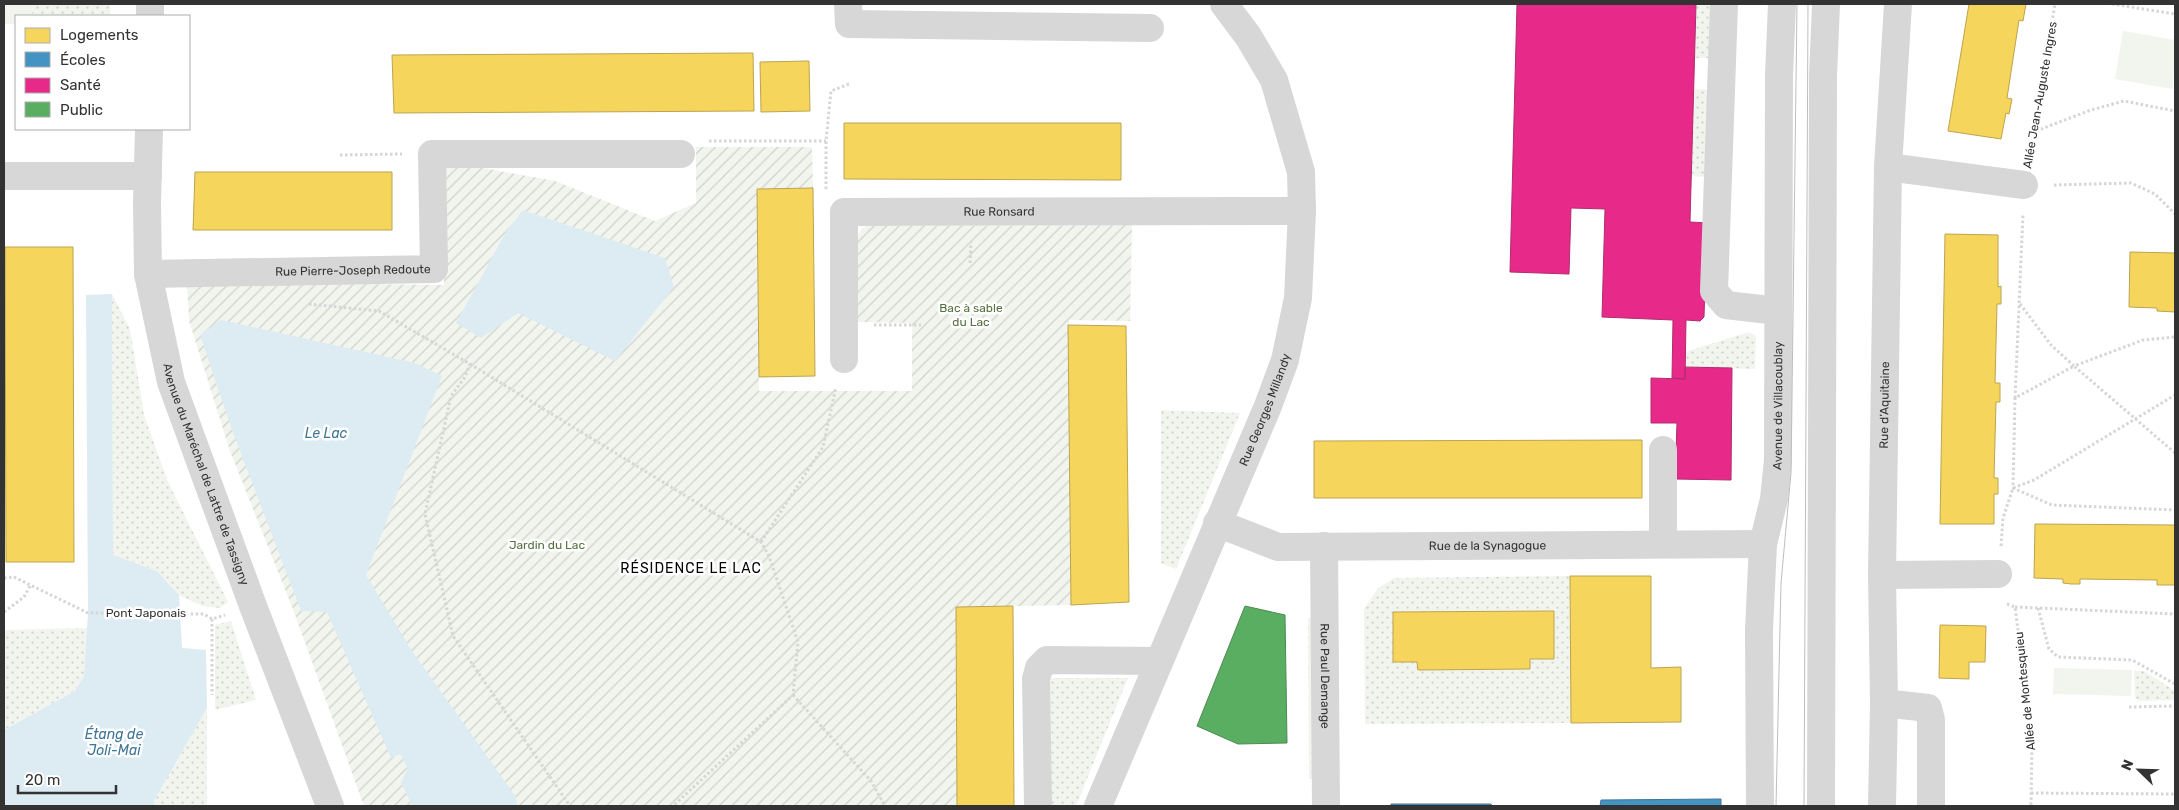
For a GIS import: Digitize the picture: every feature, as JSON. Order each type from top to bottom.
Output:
[{"type":"street","points":[[848,4],[849,24],[1150,28]]},
{"type":"street","name":"Rue Georges Millandy","points":[[1098,806],[1268,406],[1285,360],[1298,298],[1302,211],[1301,172],[1274,80],[1248,36],[1224,4]]},
{"type":"street","points":[[1724,4],[1714,291],[1726,305],[1778,311]]},
{"type":"street","name":"Avenue de Villacoublay","points":[[1760,806],[1760,630],[1763,544],[1774,499],[1778,460],[1779,74],[1782,4]]},
{"type":"street","points":[[1821,806],[1823,86],[1826,4]]},
{"type":"street","name":"Rue d’Aquitaine","points":[[1882,806],[1884,703],[1882,575],[1888,167],[1898,4]]},
{"type":"street","name":"Avenue du Maréchal de Lattre de Tassigny","points":[[149,130],[148,274],[171,382],[330,806]]},
{"type":"street","points":[[432,154],[681,154]]},
{"type":"street","name":"Rue Pierre-Joseph Redoute","points":[[148,274],[434,269],[432,154]]},
{"type":"street","points":[[1888,167],[2024,185]]},
{"type":"street","points":[[4,176],[148,176]]},
{"type":"street","name":"Rue Ronsard","points":[[844,212],[1302,211]]},
{"type":"street","points":[[844,212],[844,359]]},
{"type":"street","points":[[1663,450],[1663,544]]},
{"type":"street","name":"Rue de la Synagogue","points":[[1218,523],[1278,547],[1763,544]]},
{"type":"street","name":"Rue Paul Demange","points":[[1324,546],[1326,806]]},
{"type":"street","points":[[1882,575],[1998,574]]},
{"type":"street","points":[[1038,806],[1036,679],[1039,668],[1047,660],[1159,661]]},
{"type":"street","points":[[1884,703],[1928,708],[1931,720],[1931,806]]},
{"type":"path","name":"Allée Jean-Auguste Ingres","points":[[2013,488],[2024,185],[2036,131],[2055,4]]},
{"type":"path","points":[[2112,4],[2175,14]]},
{"type":"path","points":[[844,212],[826,196],[826,141],[831,91],[849,84]]},
{"type":"path","points":[[2036,131],[2092,110],[2124,101],[2175,112]]},
{"type":"path","points":[[681,154],[695,141],[826,141]]},
{"type":"path","points":[[340,155],[432,154]]},
{"type":"path","points":[[2024,185],[2131,183],[2155,194],[2175,214]]},
{"type":"path","points":[[303,303],[379,311],[470,364],[761,542],[769,556],[798,642],[793,695],[673,806]]},
{"type":"path","points":[[2019,303],[2051,345],[2175,453]]},
{"type":"path","points":[[844,325],[921,326]]},
{"type":"path","points":[[2015,398],[2074,366],[2144,340],[2175,337]]},
{"type":"path","points":[[761,542],[823,447],[834,392],[844,359]]},
{"type":"path","points":[[470,364],[465,378],[451,396],[428,496],[425,514],[427,524],[453,636],[570,806]]},
{"type":"path","points":[[2013,488],[2034,480],[2175,395]]},
{"type":"path","points":[[2013,488],[2052,505],[2175,510]]},
{"type":"path","points":[[2013,488],[2003,518],[1998,574],[2000,597],[2007,604],[2015,607],[2175,614]]},
{"type":"path","points":[[4,578],[14,578],[30,586],[24,597],[4,612]]},
{"type":"path","name":"Pont Japonais","points":[[30,586],[88,613],[204,614]]},
{"type":"path","name":"Allée de Montesquieu","points":[[2015,607],[2032,740],[2031,806]]},
{"type":"path","points":[[2038,608],[2052,654],[2064,658],[2132,660],[2175,684]]},
{"type":"path","points":[[212,619],[212,695]]},
{"type":"path","points":[[793,695],[871,781],[885,806]]},
{"type":"path","points":[[2129,707],[2175,706]]},
{"type":"path","points":[[2031,793],[2175,794]]},
{"type":"green space","points":[[4,4],[33,4],[32,15],[15,15],[15,24],[4,24]]},
{"type":"green space","points":[[33,4],[110,4],[110,15],[32,15]]},
{"type":"green space","points":[[1696,4],[1715,4],[1713,58],[1695,58]]},
{"type":"green space","points":[[2123,31],[2175,40],[2173,89],[2115,79]]},
{"type":"green space","points":[[1694,89],[1712,90],[1709,177],[1691,176]]},
{"type":"green space","name":"Jardin du Lac","points":[[696,147],[812,147],[813,188],[757,189],[759,391],[912,391],[912,323],[858,322],[858,237],[860,231],[866,226],[1132,225],[1130,321],[1069,320],[1071,605],[956,607],[957,806],[364,806],[294,612],[230,451],[189,321],[187,282],[444,285],[443,165],[466,165],[555,181],[655,221],[696,203]]},
{"type":"green space","points":[[112,294],[130,329],[144,415],[168,482],[228,602],[220,608],[202,606],[179,595],[157,571],[113,556]]},
{"type":"green space","points":[[1749,332],[1756,336],[1755,369],[1685,367],[1685,352]]},
{"type":"green space","points":[[1161,410],[1240,413],[1176,569],[1161,563]]},
{"type":"green space","points":[[1570,576],[1571,723],[1365,724],[1364,609],[1378,588],[1394,578]]},
{"type":"green space","points":[[1308,618],[1316,618],[1317,779],[1309,779]]},
{"type":"green space","points":[[231,621],[256,700],[215,710],[215,625]]},
{"type":"green space","points":[[87,628],[84,676],[75,691],[4,730],[4,630]]},
{"type":"green space","points":[[2054,668],[2132,670],[2131,696],[2053,694]]},
{"type":"green space","points":[[2134,671],[2144,671],[2175,691],[2175,700],[2139,701],[2135,698]]},
{"type":"green space","points":[[1128,678],[1076,806],[1045,806],[1049,679]]},
{"type":"green space","points":[[207,708],[207,806],[155,806],[154,801]]},
{"type":"water","points":[[523,210],[665,258],[674,287],[615,361],[518,313],[481,338],[456,323],[506,232]]},
{"type":"water","name":"Étang de Joli-Mai","points":[[112,294],[113,555],[157,571],[179,595],[182,648],[206,650],[207,708],[154,801],[155,806],[4,806],[4,730],[75,691],[84,676],[88,613],[86,295]]},
{"type":"water","name":"Le Lac","points":[[221,320],[415,363],[442,376],[366,575],[412,651],[516,797],[517,806],[412,806],[401,782],[408,769],[400,754],[391,758],[327,612],[301,611],[232,430],[200,335]]},
{"type":"building: Logements","points":[[1969,4],[2026,4],[2023,21],[2019,20],[2007,98],[2012,99],[2009,114],[2006,113],[2001,139],[1948,131]]},
{"type":"building: Logements","points":[[753,53],[754,111],[394,113],[392,55]]},
{"type":"building: Logements","points":[[809,61],[810,111],[761,112],[760,62]]},
{"type":"building: Logements","points":[[844,123],[1121,123],[1121,180],[844,179]]},
{"type":"building: Logements","points":[[195,172],[392,172],[392,230],[193,230]]},
{"type":"building: Logements","points":[[813,188],[815,376],[759,377],[757,189]]},
{"type":"building: Logements","points":[[1945,234],[1998,235],[1998,287],[2001,286],[2001,304],[1997,304],[1995,383],[2000,383],[2000,402],[1996,402],[1994,478],[1998,478],[1998,494],[1994,494],[1994,524],[1940,524]]},
{"type":"building: Logements","points":[[5,247],[73,247],[74,562],[6,562]]},
{"type":"building: Logements","points":[[2130,252],[2175,253],[2175,312],[2157,311],[2157,308],[2129,307]]},
{"type":"building: Logements","points":[[1068,325],[1126,326],[1129,602],[1071,605]]},
{"type":"building: Logements","points":[[1642,440],[1642,498],[1314,498],[1314,441]]},
{"type":"building: Logements","points":[[2035,524],[2175,525],[2175,585],[2157,585],[2157,580],[2080,579],[2080,584],[2071,584],[2063,583],[2063,579],[2034,578]]},
{"type":"building: Logements","points":[[1570,576],[1651,576],[1651,668],[1681,667],[1681,722],[1571,723]]},
{"type":"building: Logements","points":[[1013,606],[1014,806],[957,806],[956,607]]},
{"type":"building: Logements","points":[[1554,611],[1554,659],[1530,659],[1530,669],[1418,670],[1417,662],[1393,662],[1393,612]]},
{"type":"building: Logements","points":[[1940,625],[1986,626],[1985,662],[1969,662],[1969,679],[1939,678]]},
{"type":"building: Écoles","points":[[1721,799],[1721,806],[1600,806],[1601,800]]},
{"type":"building: Écoles","points":[[1391,804],[1491,804],[1492,806],[1391,806]]},
{"type":"building: Santé","points":[[1517,4],[1696,4],[1690,222],[1707,223],[1704,317],[1700,321],[1686,320],[1685,379],[1672,378],[1673,320],[1602,317],[1605,209],[1571,208],[1569,274],[1510,272]]},
{"type":"building: Santé","points":[[1685,367],[1732,368],[1731,480],[1675,479],[1677,423],[1651,423],[1651,378],[1685,379]]},
{"type":"building: Public","points":[[1245,606],[1285,615],[1287,743],[1238,744],[1197,726]]},
{"type":"tram line","points":[[1776,806],[1781,583],[1791,473],[1797,4]]},
{"type":"tram line","points":[[1804,806],[1808,4]]},
{"type":"district","name":"RÉSIDENCE LE LAC","points":[[691,568]]},
{"type":"park label","name":"Bac à sable du Lac","points":[[971,315]]}]
